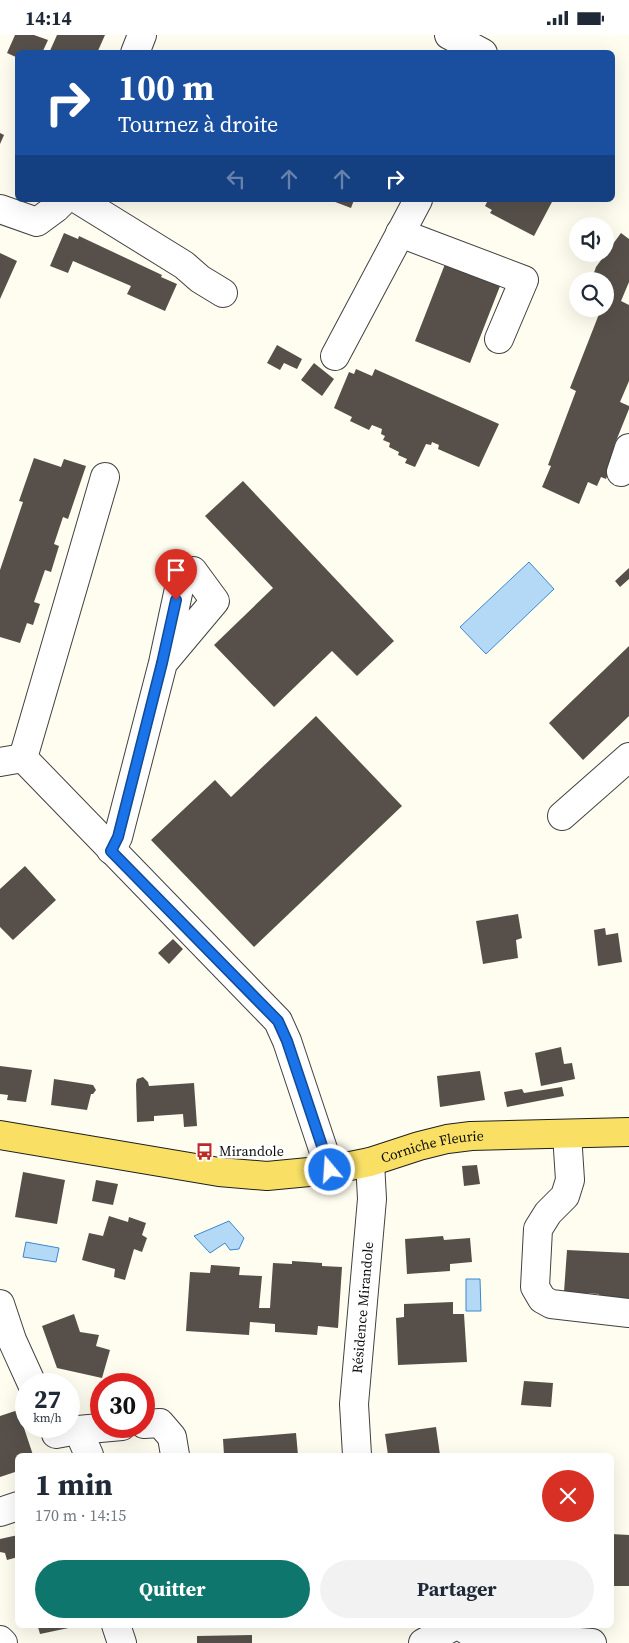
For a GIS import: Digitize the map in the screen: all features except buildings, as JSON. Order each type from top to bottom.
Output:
[{"type":"main road","name":"Corniche Fleurie","points":[[0,1135],[219,1172],[267,1176],[330,1170],[370,1162],[448,1139],[629,1132]]},
{"type":"street","points":[[136,50],[142,35]]},
{"type":"street","points":[[449,35],[477,50]]},
{"type":"street","points":[[335,356],[417,202]]},
{"type":"street","points":[[0,209],[36,222],[66,203],[184,265],[200,279],[223,293]]},
{"type":"street","points":[[400,233],[524,279],[499,339]]},
{"type":"street","points":[[105,477],[12,760],[111,851],[278,1021],[287,1041],[330,1170]]},
{"type":"street","points":[[111,851],[118,837],[162,663]]},
{"type":"street","points":[[562,816],[629,757]]},
{"type":"street","points":[[566,1134],[570,1180],[565,1196],[548,1213],[538,1229],[535,1287],[542,1299],[551,1305],[629,1313]]},
{"type":"street","name":"Résidence Mirandole","points":[[357,1453],[354,1404],[372,1199],[370,1162]]},
{"type":"street","points":[[0,1304],[6,1343],[25,1373]]},
{"type":"street","points":[[155,1424],[160,1423],[172,1437],[174,1453]]},
{"type":"street","points":[[66,1438],[86,1453]]},
{"type":"street","points":[[0,1512],[15,1507]]},
{"type":"street","points":[[117,1628],[122,1643]]},
{"type":"street","points":[[423,1643],[451,1628]]},
{"type":"street","points":[[462,1628],[473,1634],[592,1643]]},
{"type":"water","points":[[529,562],[554,589],[486,654],[460,627]]},
{"type":"water","points":[[229,1221],[244,1238],[239,1249],[230,1250],[225,1243],[210,1253],[194,1236]]},
{"type":"water","points":[[26,1242],[59,1248],[56,1262],[23,1257]]},
{"type":"water","points":[[466,1279],[480,1279],[481,1311],[466,1311]]},
{"type":"place","name":"Mirandole","points":[[205,1151]]},
{"type":"route","points":[[176,600],[118,837],[111,851],[278,1021],[287,1041],[330,1170]]}]
